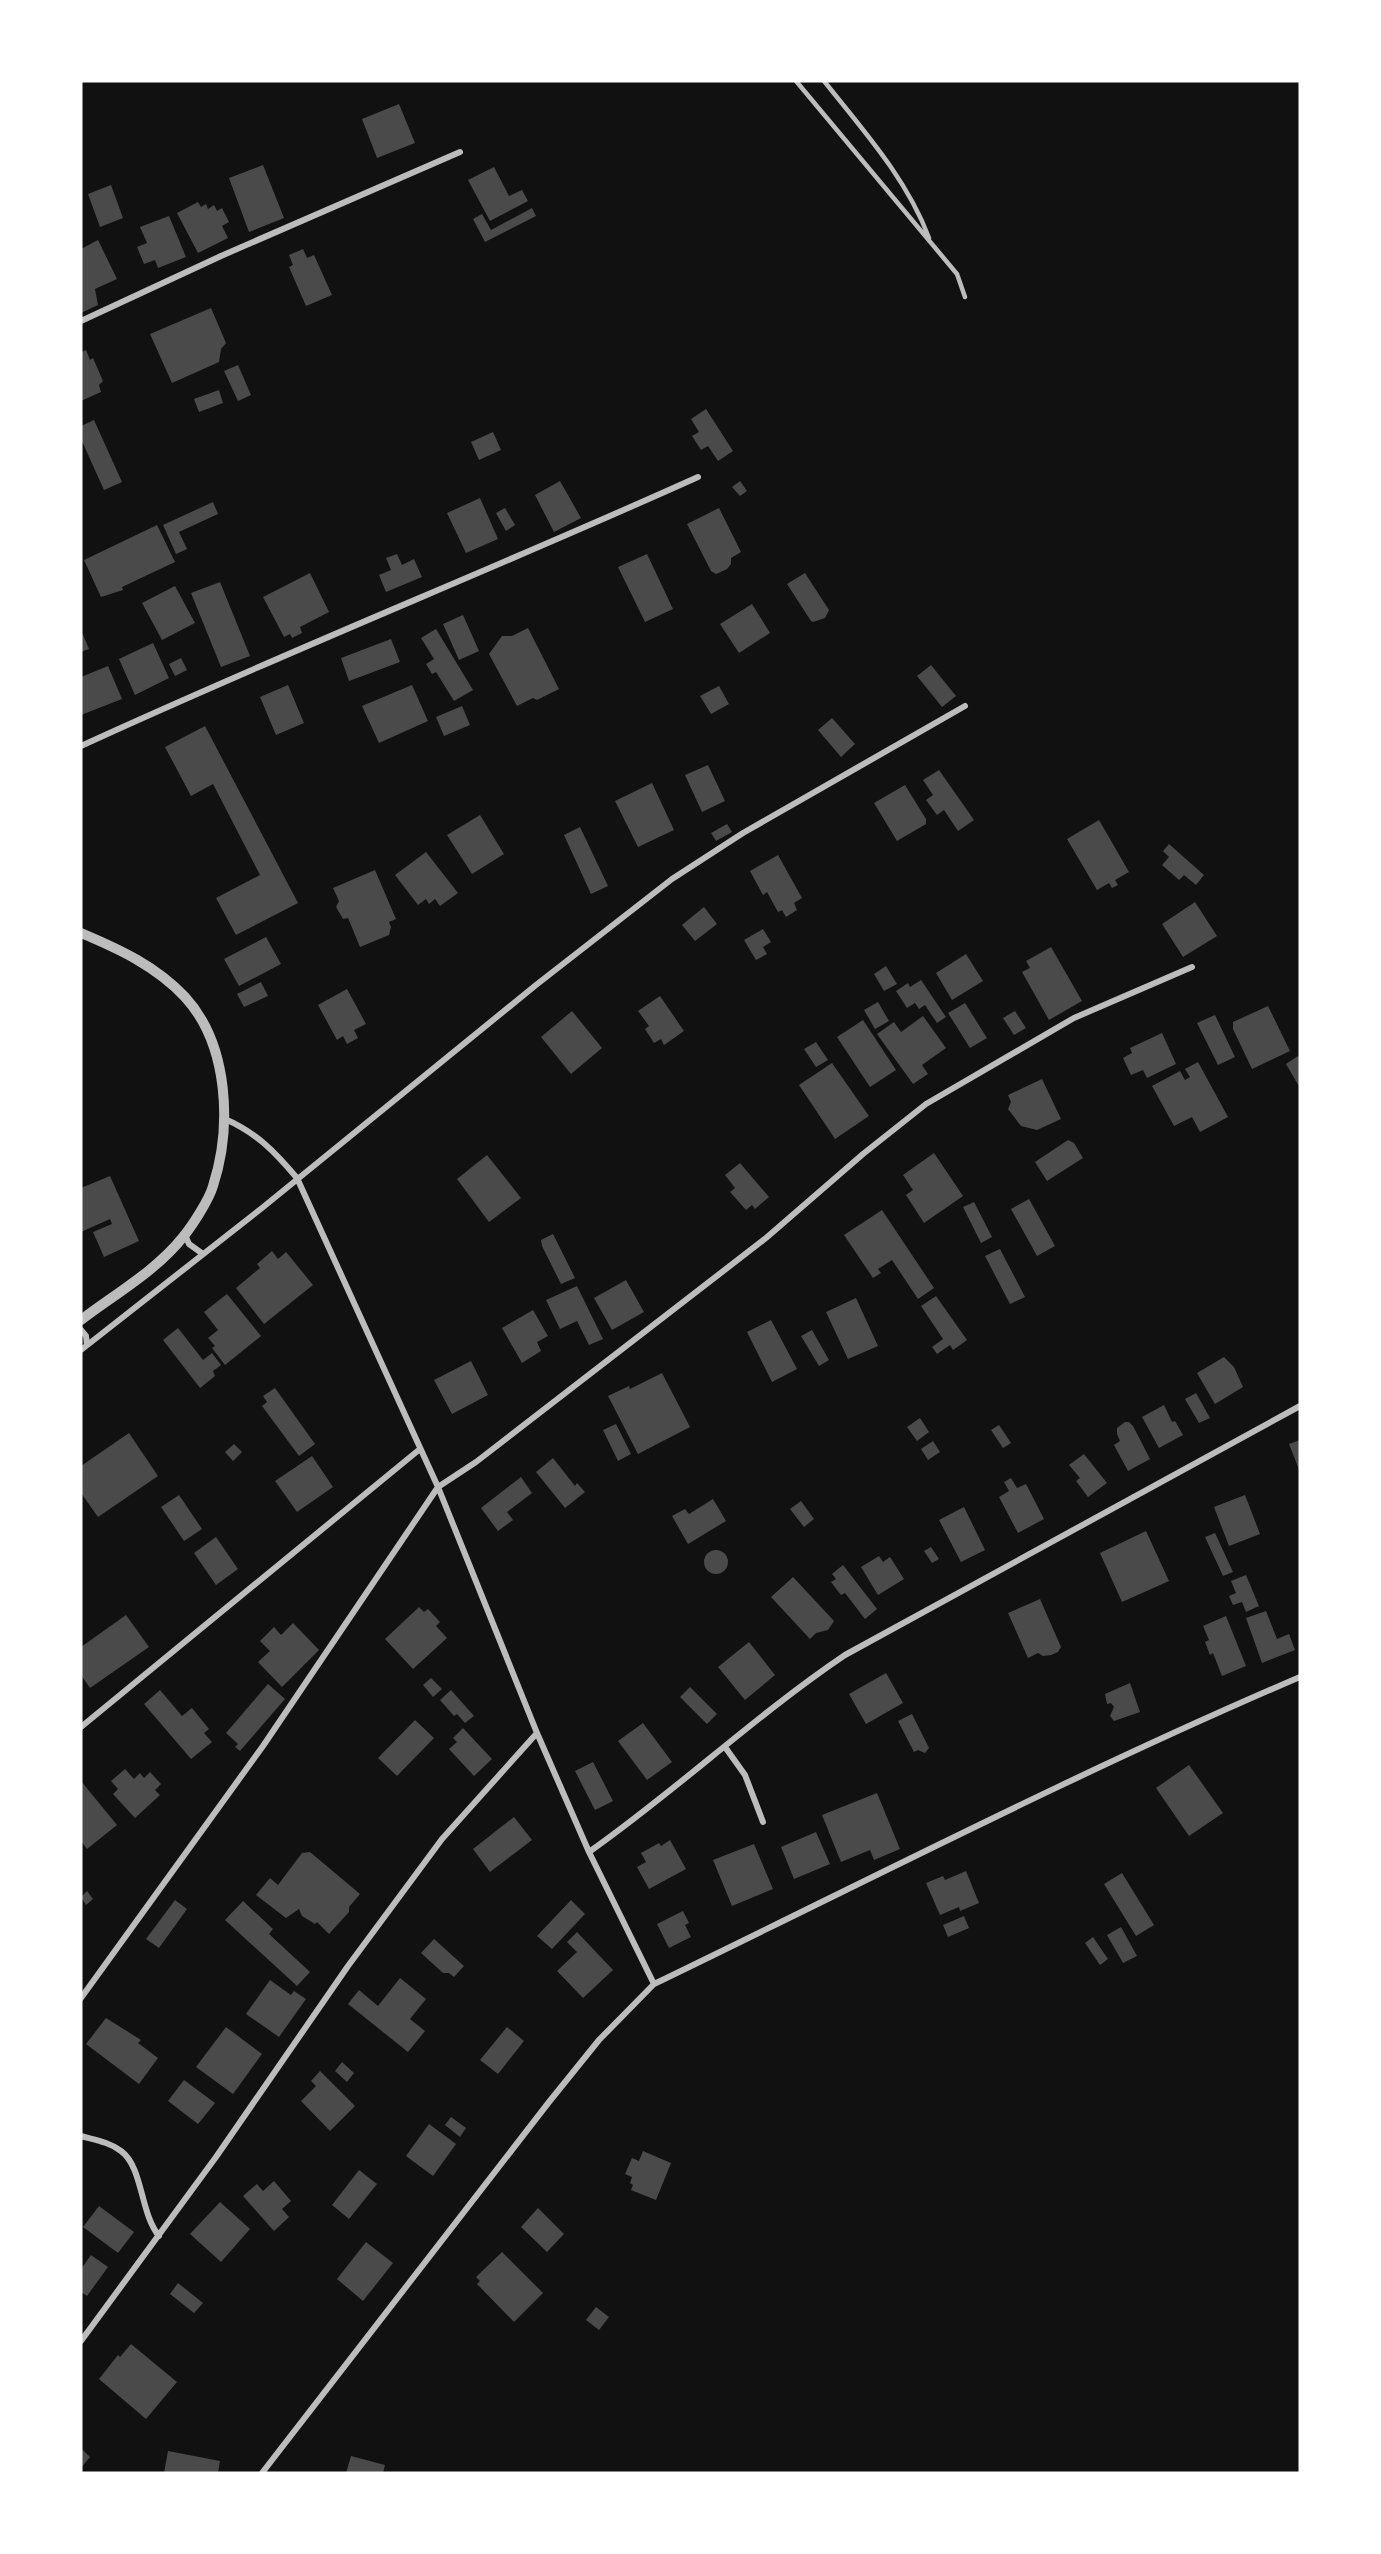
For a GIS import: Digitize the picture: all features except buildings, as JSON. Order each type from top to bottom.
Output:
[{"type":"street","points":[[81,321],[232,252],[460,153]]},
{"type":"street","points":[[81,746],[175,702],[546,546],[698,477]]},
{"type":"street","points":[[84,1347],[672,879],[743,833],[966,706]]},
{"type":"street","points":[[81,933],[151,967],[192,1006],[208,1031],[214,1050],[223,1094],[225,1119],[213,1188],[185,1235],[168,1256],[81,1320]]},
{"type":"street","points":[[81,1998],[263,1746],[438,1487],[476,1462],[766,1238],[863,1154],[926,1104],[1074,1018],[1192,968]]},
{"type":"street","points":[[225,1119],[248,1129],[279,1156],[297,1178],[438,1487],[537,1733],[589,1852],[654,1984]]},
{"type":"street","points":[[185,1235],[189,1244],[203,1254]]},
{"type":"street","points":[[81,1330],[87,1336],[84,1347]]},
{"type":"street","points":[[589,1852],[629,1824],[799,1686],[845,1654],[1300,1406]]},
{"type":"street","points":[[81,1726],[420,1449]]},
{"type":"street","points":[[262,2473],[563,2084],[599,2040],[654,1984],[1068,1781],[1300,1677]]},
{"type":"street","points":[[81,2341],[159,2236],[348,1966],[442,1839],[537,1733]]},
{"type":"street","points":[[725,1747],[745,1774],[763,1822]]},
{"type":"street","points":[[81,2136],[106,2143],[123,2152],[138,2178],[151,2227],[159,2236]]},
{"type":"lane","points":[[796,81],[957,274],[965,297]]},
{"type":"lane","points":[[825,81],[891,167],[918,210],[931,243]]}]
